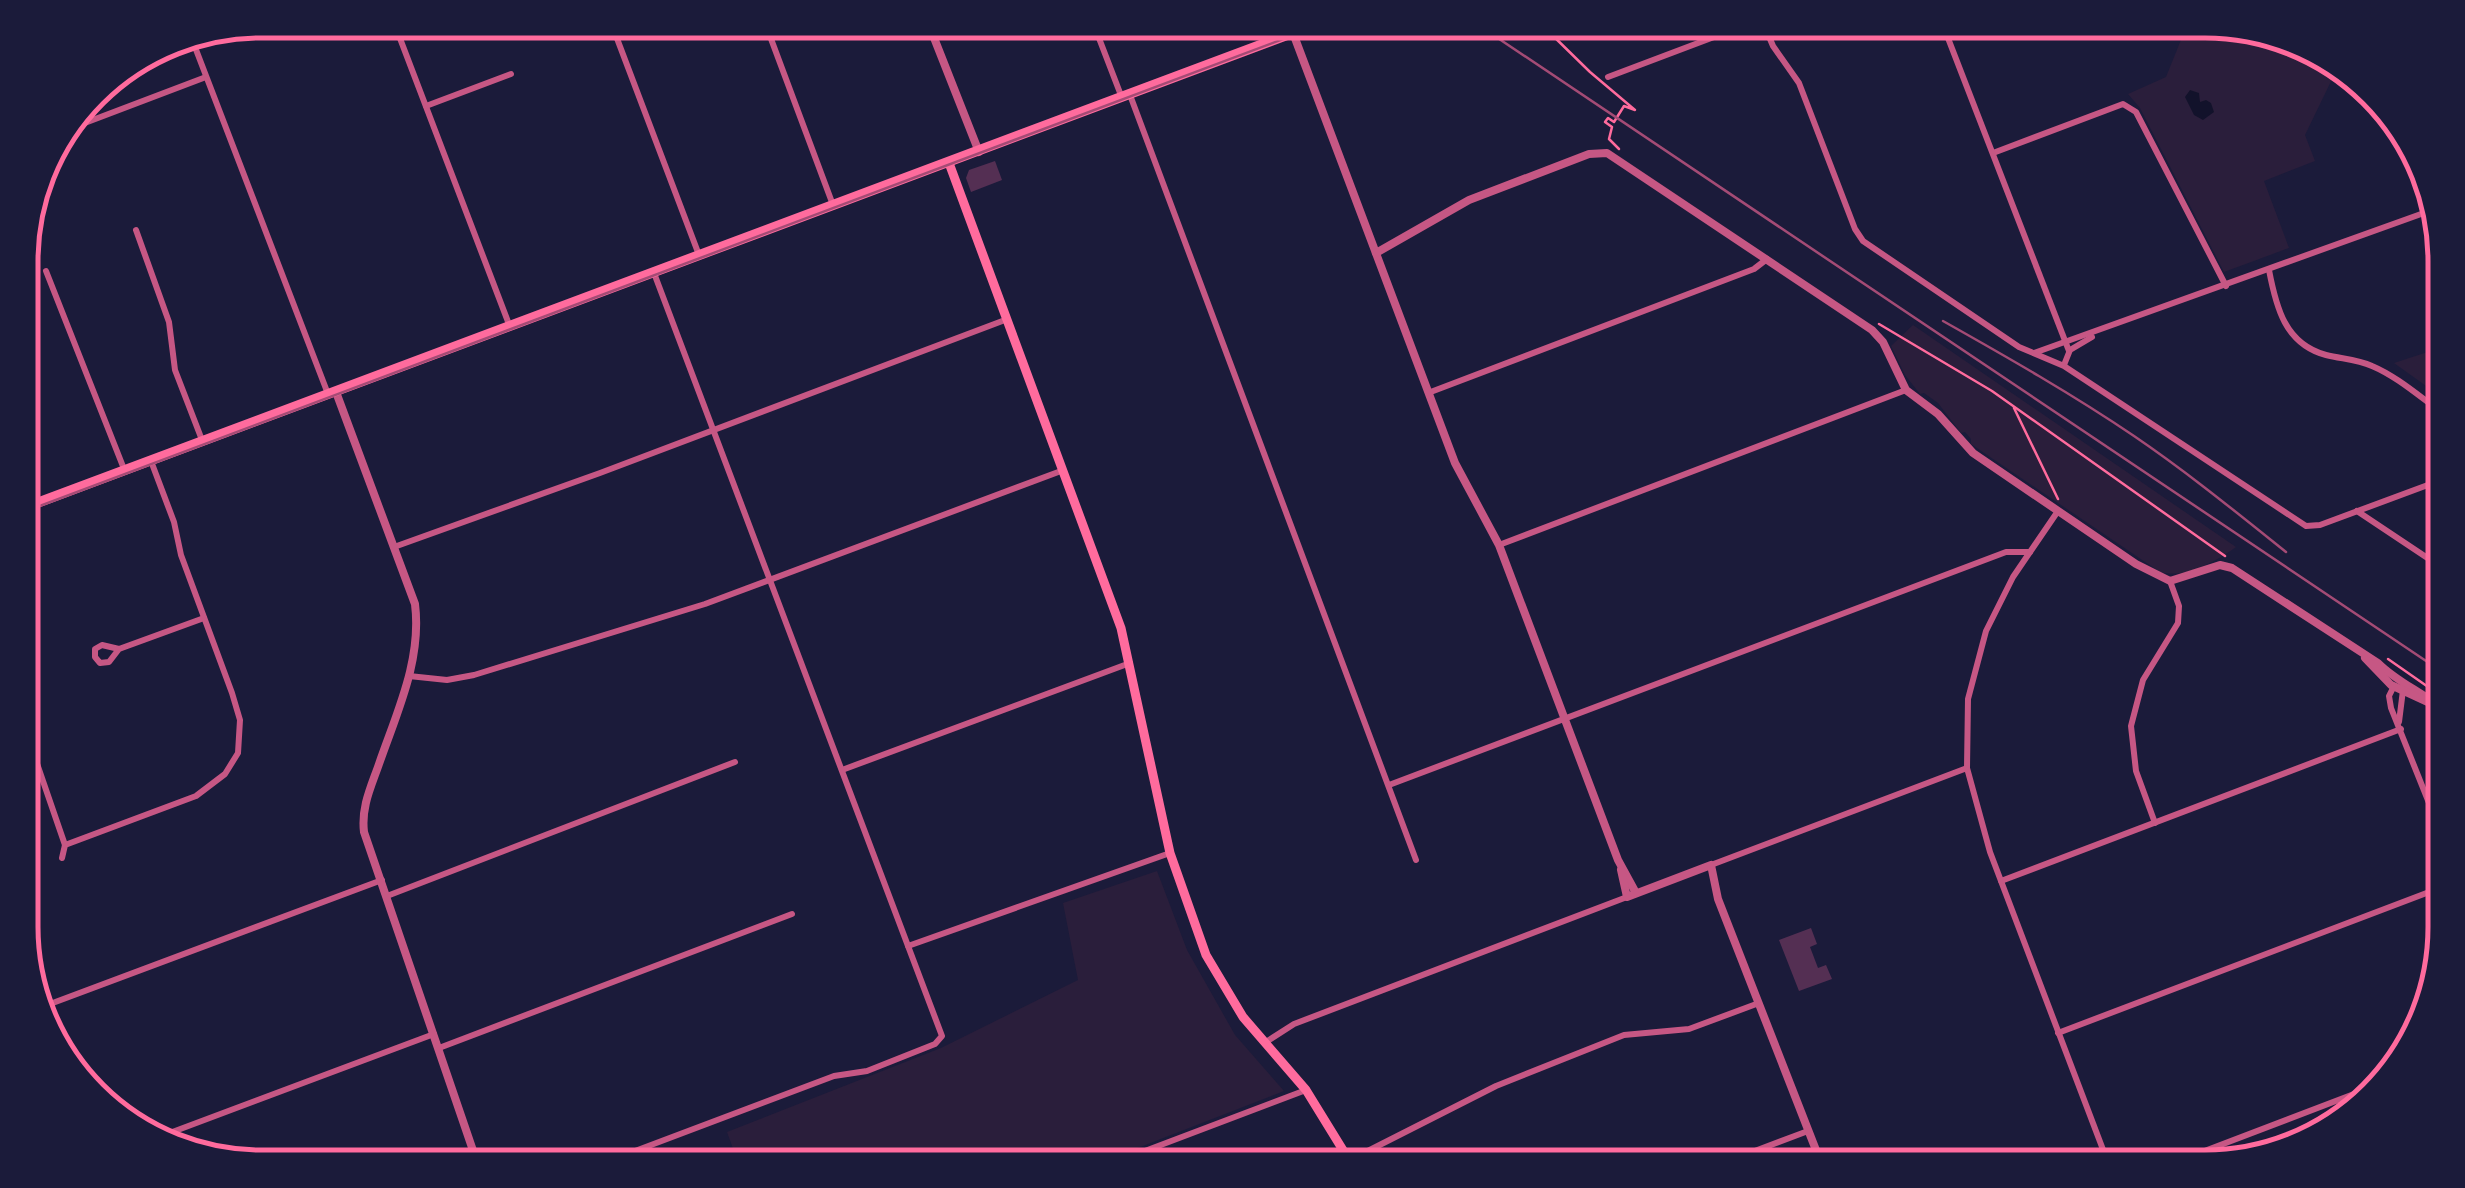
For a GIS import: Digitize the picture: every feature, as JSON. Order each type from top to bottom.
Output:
[{"type":"highway","points":[[38,504],[1280,38]]},
{"type":"main road","points":[[949,163],[1121,628],[1170,853],[1206,955],[1243,1017],[1306,1090],[1343,1150]]},
{"type":"street","points":[[401,38],[510,327]]},
{"type":"street","points":[[617,38],[700,256]]},
{"type":"street","points":[[771,38],[834,206]]},
{"type":"street","points":[[935,38],[979,152]]},
{"type":"street","points":[[1100,38],[1126,96],[1416,860]]},
{"type":"street","points":[[1295,38],[1458,471],[1498,545],[1632,895]]},
{"type":"street","points":[[1608,77],[1712,38]]},
{"type":"street","points":[[1769,38],[1796,78],[1863,241],[2019,347],[2064,366],[2302,524],[2315,526],[2428,484]]},
{"type":"street","points":[[1948,38],[2069,351],[2064,366]]},
{"type":"street","points":[[195,47],[415,604],[418,626],[409,676],[362,818],[473,1150]]},
{"type":"street","points":[[426,106],[511,74]]},
{"type":"street","points":[[85,123],[206,77]]},
{"type":"street","points":[[1992,154],[2129,105],[2226,286]]},
{"type":"street","points":[[1376,254],[1468,200],[1600,151],[1608,153],[1876,334],[1906,390],[1938,414],[1973,453],[2058,511],[2158,578],[2170,581],[2215,566],[2228,566],[2362,655],[2399,687],[2428,703]]},
{"type":"street","points":[[2034,354],[2422,214]]},
{"type":"street","points":[[136,230],[167,314],[176,370],[202,441]]},
{"type":"street","points":[[1428,393],[1754,269],[1766,259]]},
{"type":"street","points":[[2269,270],[2280,316],[2301,342],[2318,352],[2355,360],[2384,372],[2428,403]]},
{"type":"street","points":[[46,271],[125,471]]},
{"type":"street","points":[[638,1150],[834,1076],[867,1071],[936,1044],[942,1036],[654,273]]},
{"type":"street","points":[[394,547],[1005,320]]},
{"type":"street","points":[[2069,351],[2102,332]]},
{"type":"street","points":[[1498,545],[1906,390]]},
{"type":"street","points":[[65,845],[196,796],[225,774],[238,753],[240,720],[151,461]]},
{"type":"street","points":[[409,676],[447,680],[474,676],[770,581],[1062,472]]},
{"type":"street","points":[[2366,508],[2383,529]]},
{"type":"street","points":[[2058,511],[1994,611],[1977,655],[1968,699],[1967,768],[2001,881],[2103,1150]]},
{"type":"street","points":[[2357,511],[2428,559]]},
{"type":"street","points":[[1388,786],[2006,552],[2030,552]]},
{"type":"street","points":[[2155,823],[2136,771],[2131,726],[2143,680],[2178,623],[2179,606],[2170,581]]},
{"type":"street","points":[[118,650],[204,618]]},
{"type":"street","points":[[842,770],[1130,663]]},
{"type":"street","points":[[2399,687],[2400,726]]},
{"type":"street","points":[[2399,687],[2389,702],[2428,799]]},
{"type":"street","points":[[2001,881],[2400,726]]},
{"type":"street","points":[[388,896],[735,762]]},
{"type":"street","points":[[38,767],[65,845],[62,858]]},
{"type":"street","points":[[1266,1042],[1294,1024],[1967,768]]},
{"type":"street","points":[[908,946],[1170,853]]},
{"type":"street","points":[[1711,865],[1718,899]]},
{"type":"street","points":[[1701,868],[1718,899],[1815,1150]]},
{"type":"street","points":[[51,1003],[382,880]]},
{"type":"street","points":[[2058,1033],[2428,892]]},
{"type":"street","points":[[439,1048],[792,914]]},
{"type":"street","points":[[1378,1150],[1496,1086],[1608,1042],[1640,1032],[1689,1029],[1758,1003]]},
{"type":"street","points":[[172,1132],[434,1034]]},
{"type":"street","points":[[1148,1150],[1306,1090]]},
{"type":"street","points":[[2207,1150],[2352,1095]]},
{"type":"street","points":[[1758,1150],[1808,1131]]},
{"type":"path","points":[[1555,38],[1635,110],[1624,106],[1614,122],[1608,118],[1605,122],[1612,127],[1609,139],[1626,155]]},
{"type":"path","points":[[1880,324],[2013,406],[2238,563]]},
{"type":"path","points":[[2013,406],[2055,488],[2058,511]]},
{"type":"path","points":[[2380,654],[2428,687]]},
{"type":"shaded area","points":[[2182,38],[2205,38],[2258,44],[2299,58],[2333,78],[2305,135],[2315,161],[2264,181],[2289,248],[2224,272],[2140,108],[2128,94],[2166,77]]},
{"type":"shaded area","points":[[2190,90],[2199,93],[2200,102],[2211,103],[2214,112],[2203,120],[2194,115],[2185,97]]},
{"type":"shaded area","points":[[1913,325],[2236,547],[2189,571],[2160,572],[1971,444],[1971,439],[1961,433],[1938,403],[1920,394],[1905,375],[1891,346]]},
{"type":"shaded area","points":[[2428,352],[2428,387],[2394,363]]},
{"type":"shaded area","points":[[1157,871],[1187,950],[1235,1035],[1284,1091],[1132,1150],[734,1150],[727,1132],[941,1048],[1078,980],[1063,903]]},
{"type":"building","points":[[995,161],[1002,180],[971,192],[966,178],[969,170]]},
{"type":"building","points":[[1811,928],[1817,944],[1810,947],[1818,968],[1826,965],[1832,979],[1799,991],[1779,940]]},
{"type":"tram line","points":[[38,507],[1286,38]]},
{"type":"railway","points":[[1498,38],[2428,662]]},
{"type":"railway","points":[[1943,321],[2134,436],[2286,552]]}]
